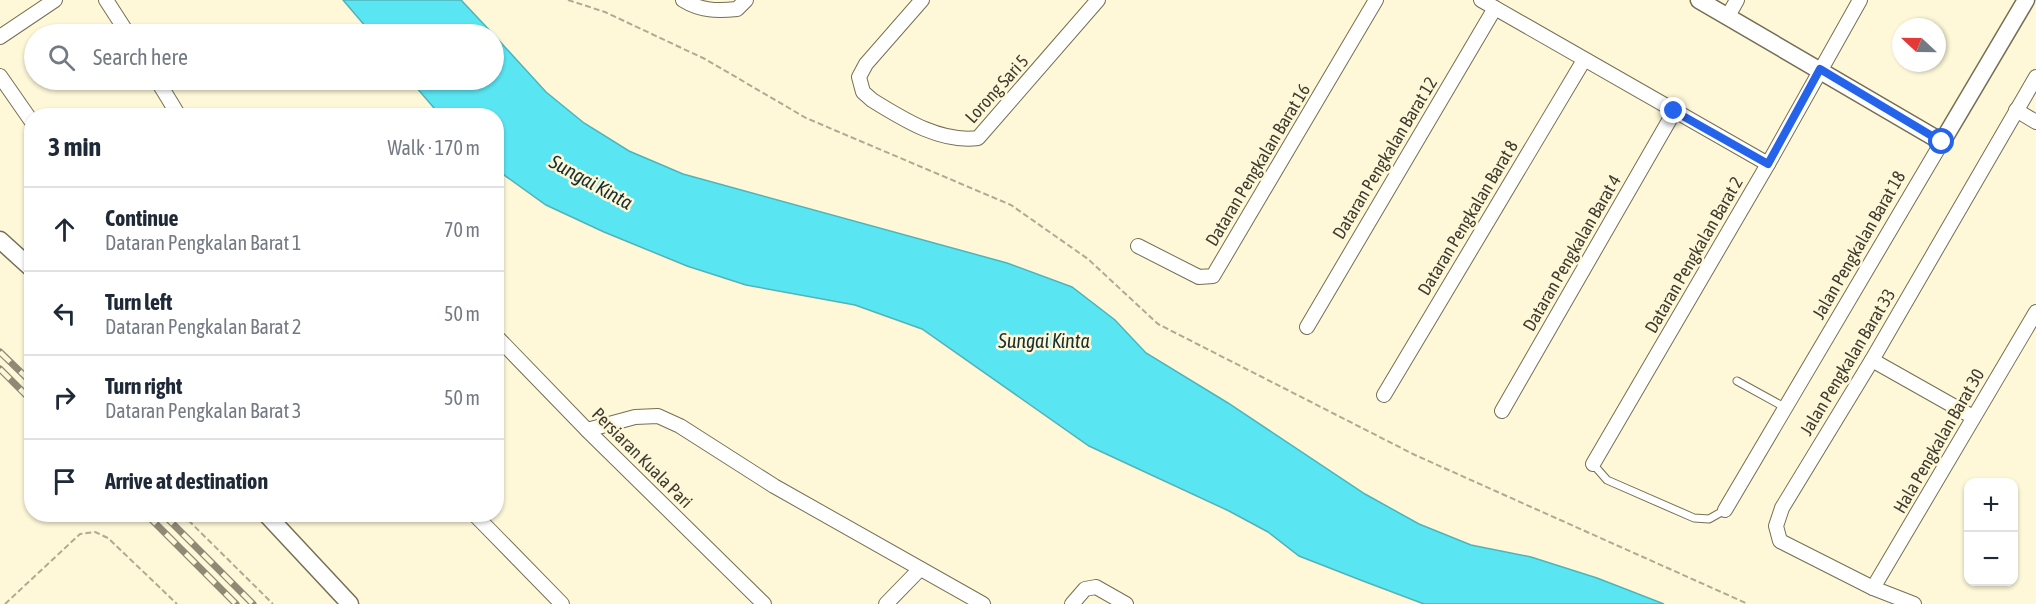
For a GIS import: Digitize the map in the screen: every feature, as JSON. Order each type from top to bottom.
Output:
[{"type":"street","points":[[0,37],[55,0]]},
{"type":"street","points":[[106,0],[122,24]]},
{"type":"street","points":[[682,0],[693,6],[713,11],[737,9],[746,0]]},
{"type":"street","name":"Lorong Sari 5","points":[[921,0],[866,64],[859,77],[863,92],[899,116],[962,140],[978,138],[1098,0]]},
{"type":"street","name":"Dataran Pengkalan Barat 16","points":[[1138,246],[1199,277],[1213,276],[1376,0]]},
{"type":"street","points":[[1481,0],[1768,164]]},
{"type":"street","points":[[1699,0],[1942,142]]},
{"type":"street","points":[[1728,16],[1737,0]]},
{"type":"street","name":"Dataran Pengkalan Barat 2","points":[[1593,464],[1768,164],[1860,0]]},
{"type":"street","name":"Jalan Pengkalan Barat 18","points":[[1725,510],[2026,0]]},
{"type":"street","name":"Dataran Pengkalan Barat 12","points":[[1307,327],[1495,8]]},
{"type":"street","name":"Dataran Pengkalan Barat 8","points":[[1384,395],[1584,60]]},
{"type":"street","points":[[0,76],[24,110]]},
{"type":"street","name":"Jalan Pengkalan Barat 33","points":[[1914,604],[1873,588],[1780,541],[1776,526],[1782,508],[1872,360],[2036,77]]},
{"type":"street","points":[[163,90],[174,108]]},
{"type":"street","points":[[2016,110],[2036,122]]},
{"type":"street","name":"Dataran Pengkalan Barat 4","points":[[1502,411],[1674,111]]},
{"type":"street","points":[[0,240],[24,262]]},
{"type":"street","name":"Hala Pengkalan Barat 30","points":[[1873,588],[2036,312]]},
{"type":"street","name":"Persiaran Kuala Pari","points":[[504,344],[587,430],[764,604]]},
{"type":"street","points":[[1872,360],[1973,417]]},
{"type":"street","points":[[587,430],[635,417],[658,416],[680,426],[774,486],[983,604]]},
{"type":"street","points":[[273,522],[350,604]]},
{"type":"street","points":[[482,522],[562,604]]},
{"type":"street","points":[[886,604],[920,569]]},
{"type":"street","points":[[1072,604],[1086,589],[1096,587],[1126,604]]},
{"type":"lane","points":[[1737,381],[1786,408]]},
{"type":"lane","points":[[1593,464],[1607,480],[1694,518],[1709,519],[1725,510]]},
{"type":"path","points":[[568,0],[605,12],[705,59],[806,118],[1011,205],[1088,259],[1158,324],[1415,455],[1748,604]]},
{"type":"path","points":[[190,522],[273,604]]},
{"type":"path","points":[[5,604],[80,534],[95,532],[108,538],[177,604]]},
{"type":"water","points":[[343,0],[461,0],[484,24],[363,24]]},
{"type":"water","name":"Sungai Kinta","points":[[504,46],[546,92],[584,123],[629,151],[683,174],[1007,263],[1072,287],[1115,320],[1146,353],[1228,403],[1365,494],[1419,524],[1471,545],[1531,557],[1597,578],[1664,604],[1424,604],[1299,556],[1268,532],[1229,511],[1089,446],[922,329],[855,305],[746,285],[687,266],[546,205],[504,175],[504,108],[434,108],[419,90],[504,90]]},
{"type":"railway","points":[[0,352],[24,375]]},
{"type":"railway","points":[[0,369],[24,393]]},
{"type":"railway","points":[[154,522],[236,604]]},
{"type":"railway","points":[[171,522],[253,604]]},
{"type":"route","points":[[1674,111],[1768,164],[1820,69],[1942,142]]}]
